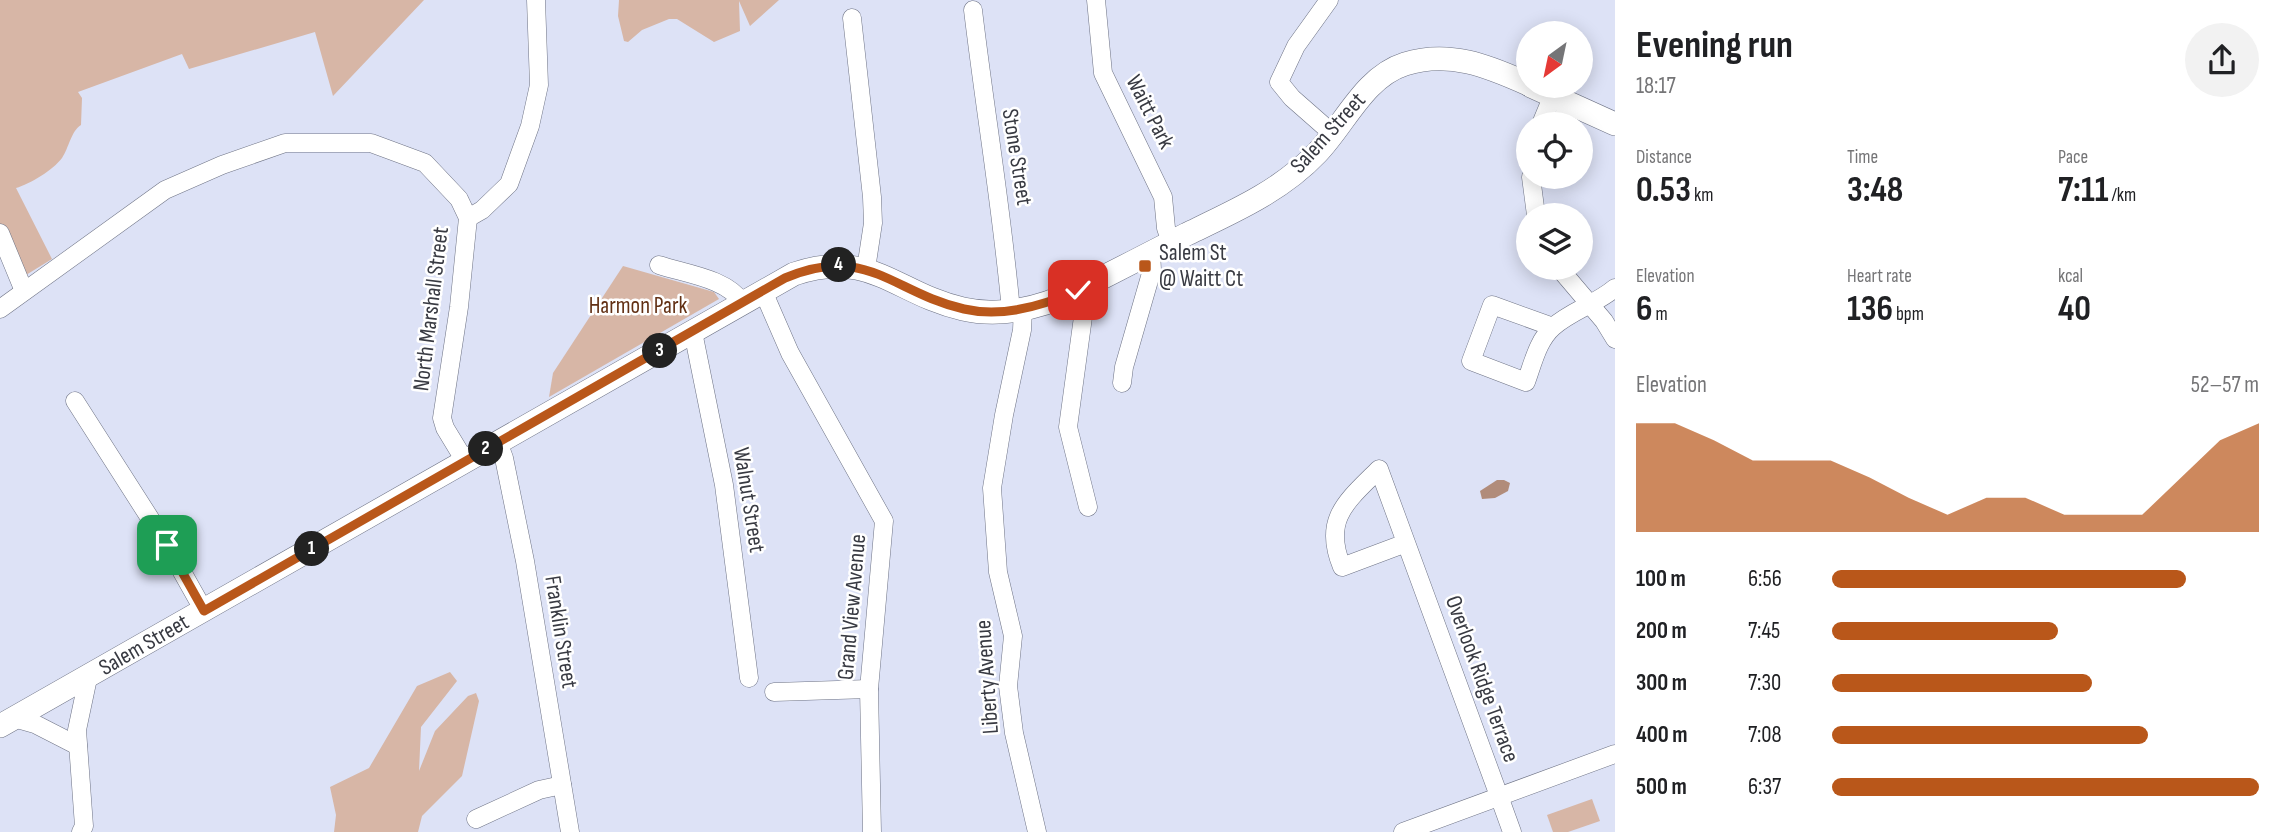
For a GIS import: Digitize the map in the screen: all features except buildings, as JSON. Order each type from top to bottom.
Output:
[{"type":"main road","name":"Salem Street","points":[[7,722],[785,278],[814,268],[840,265],[866,269],[953,306],[975,311],[1017,310],[1056,300],[1276,187],[1306,164],[1371,85],[1387,72],[1405,64],[1440,58],[1464,61],[1516,79]]},
{"type":"main road","name":"Salem Street","points":[[1560,108],[1615,124]]},
{"type":"street","points":[[468,218],[482,210],[509,184],[515,174],[530,126],[539,85],[536,0]]},
{"type":"street","name":"Waitt Park","points":[[1096,0],[1103,73],[1163,197],[1166,230],[1124,367],[1122,383]]},
{"type":"street","points":[[1329,0],[1296,46],[1279,82],[1292,98],[1333,134]]},
{"type":"street","name":"Stone Street","points":[[973,10],[985,112],[1017,310]]},
{"type":"street","points":[[852,18],[872,197],[873,223],[866,269]]},
{"type":"street","name":"North Marshall Street","points":[[0,309],[165,190],[222,165],[285,144],[371,143],[425,163],[458,200],[468,218],[459,307],[442,418],[465,461]]},
{"type":"street","points":[[0,233],[21,293]]},
{"type":"street","points":[[659,265],[723,286],[734,292],[743,303]]},
{"type":"street","points":[[1569,280],[1615,338]]},
{"type":"street","points":[[1553,327],[1492,305],[1471,361],[1526,382],[1544,338],[1553,327],[1591,306],[1615,288]]},
{"type":"street","points":[[1078,290],[1083,317],[1068,427],[1088,507]]},
{"type":"street","name":"Grand View Avenue","points":[[763,291],[790,353],[884,521],[869,689],[872,832]]},
{"type":"street","name":"Liberty Avenue","points":[[1017,310],[1022,330],[1003,415],[992,488],[998,572],[1013,636],[1008,686],[1014,733],[1037,832]]},
{"type":"street","name":"Walnut Street","points":[[693,331],[724,485],[749,678]]},
{"type":"street","points":[[75,401],[167,545],[204,611]]},
{"type":"street","name":"Franklin Street","points":[[498,442],[504,457],[525,561],[570,832]]},
{"type":"street","name":"Overlook Ridge Terrace","points":[[1406,543],[1342,567],[1334,549],[1333,531],[1340,513],[1379,469],[1512,832]]},
{"type":"street","points":[[81,832],[84,825],[77,730],[88,678]]},
{"type":"street","points":[[774,692],[869,689]]},
{"type":"street","points":[[7,722],[35,724],[78,746]]},
{"type":"street","points":[[1403,832],[1615,754]]},
{"type":"street","points":[[475,819],[539,790],[562,785]]},
{"type":"green space","points":[[0,0],[424,0],[333,96],[315,32],[189,69],[182,54],[78,92],[82,98],[81,125],[75,131],[62,158],[41,176],[16,188],[52,259],[13,283],[0,252]]},
{"type":"green space","points":[[619,0],[779,0],[750,26],[739,1],[740,31],[714,42],[677,19],[669,19],[642,30],[628,42],[624,41],[618,16]]},
{"type":"green space","name":"Harmon Park","points":[[623,266],[714,292],[719,299],[549,397],[553,373]]},
{"type":"green space","points":[[450,672],[457,681],[421,727],[419,771],[435,731],[468,696],[476,693],[479,701],[462,776],[422,816],[418,832],[334,832],[336,815],[330,787],[369,768],[417,686]]},
{"type":"green space","points":[[1592,799],[1600,821],[1568,832],[1553,832],[1547,815]]},
{"type":"shaded area","points":[[1497,480],[1510,483],[1508,491],[1495,498],[1482,499],[1480,491]]},
{"type":"place","name":"Salem St @ Waitt Ct","points":[[1145,266]]},
{"type":"route","points":[[167,545],[204,611],[785,278],[814,268],[832,265],[858,267],[886,276],[942,302],[975,311],[1023,309],[1056,300],[1078,290]]}]
